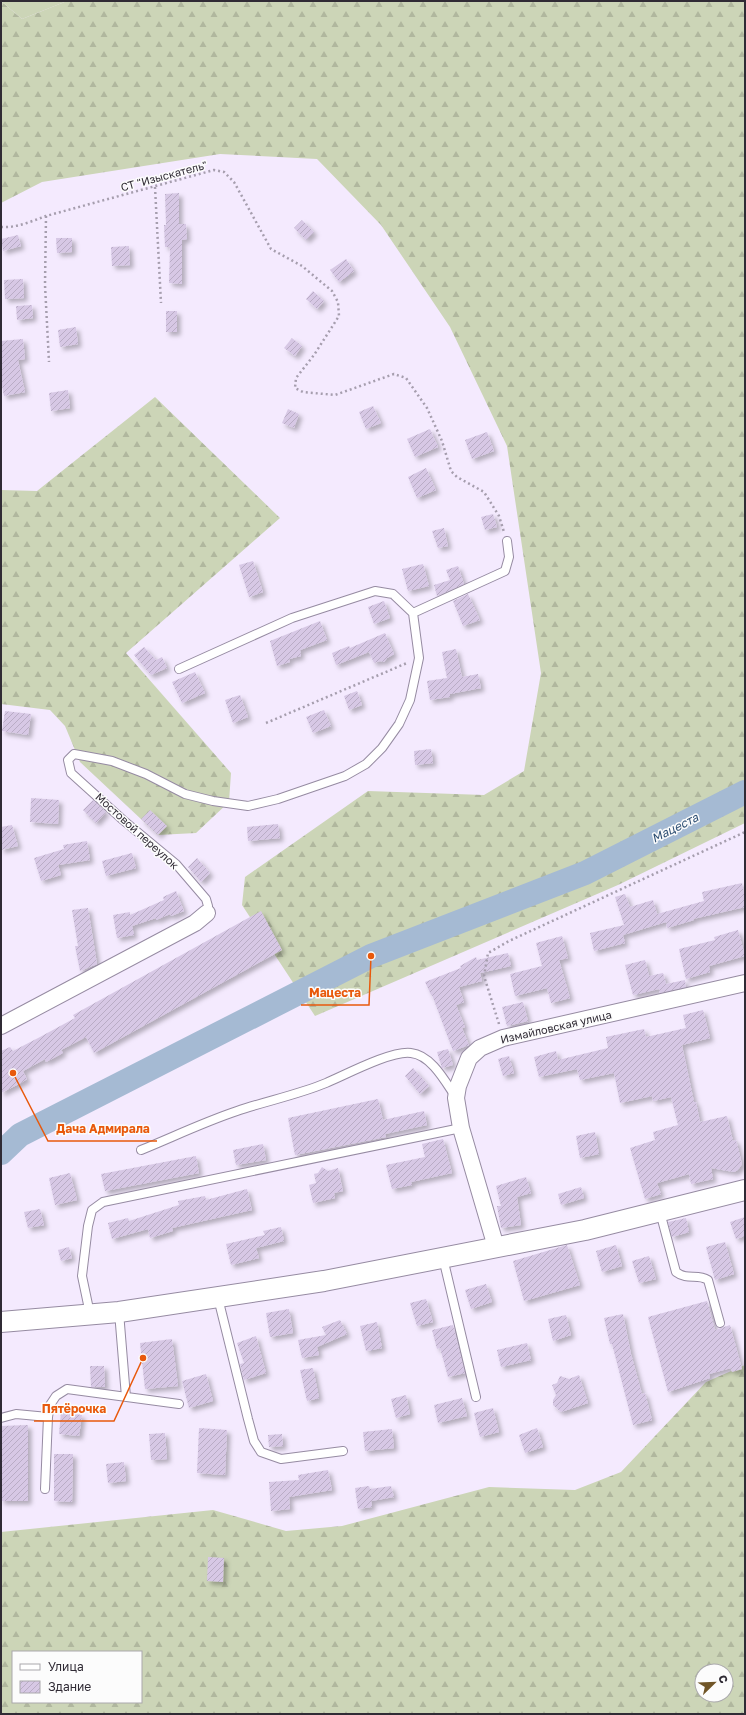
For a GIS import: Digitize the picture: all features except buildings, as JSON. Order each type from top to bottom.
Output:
[{"type":"street","name":"Мостовой переулок","points":[[1,1026],[195,923],[207,913]]},
{"type":"street","name":"Измайловская улица","points":[[496,1247],[461,1128],[456,1098],[458,1086],[469,1058],[480,1048],[503,1038],[745,983]]},
{"type":"street","points":[[1,1322],[119,1312],[324,1281],[584,1230],[745,1190]]},
{"type":"lane","points":[[413,613],[505,571],[509,557],[506,541]]},
{"type":"lane","points":[[179,669],[292,618],[375,591],[393,594],[413,613],[419,658]]},
{"type":"lane","name":"Мостовой переулок","points":[[207,913],[208,906],[206,899],[176,864],[123,820],[71,772],[68,760],[74,754],[112,761],[146,774],[184,794],[214,801],[248,806],[278,799],[345,776],[366,764],[382,748],[399,724],[410,700],[419,658]]},
{"type":"lane","points":[[141,1150],[235,1111],[302,1092],[391,1056],[410,1052],[422,1056],[435,1069],[456,1098]]},
{"type":"lane","points":[[90,1314],[89,1303],[82,1276],[88,1226],[92,1210],[104,1202],[461,1128]]},
{"type":"lane","points":[[660,1212],[676,1272],[682,1277],[702,1276],[708,1280],[720,1323]]},
{"type":"lane","points":[[443,1258],[476,1397]]},
{"type":"lane","points":[[218,1298],[254,1441],[261,1452],[281,1458],[343,1451]]},
{"type":"lane","points":[[119,1312],[126,1397]]},
{"type":"lane","points":[[45,1489],[48,1417],[50,1405],[56,1396],[67,1389],[179,1404]]},
{"type":"lane","points":[[1,1418],[16,1414],[48,1417]]},
{"type":"path","name":"СТ \"Изыскатель\"","points":[[1,227],[23,224],[46,216],[214,170],[224,172],[234,182],[271,249],[302,266],[332,291],[338,302],[339,316],[314,355],[296,378],[295,388],[303,392],[335,395],[394,374],[406,378],[428,408],[442,442],[451,471],[457,477],[484,492],[499,516],[506,541]]},
{"type":"path","points":[[155,187],[161,303]]},
{"type":"path","points":[[46,216],[46,285],[49,362]]},
{"type":"path","points":[[266,723],[419,658]]},
{"type":"path","points":[[503,1038],[484,976],[488,953],[509,941],[745,832]]},
{"type":"green space","points":[[1,1],[22,19],[67,1],[745,1],[745,823],[618,885],[315,1016],[242,905],[245,877],[368,791],[484,795],[524,771],[541,673],[507,446],[450,327],[381,225],[317,159],[220,154],[42,182],[1,203]]},
{"type":"green space","points":[[1,1],[67,1],[22,19]]},
{"type":"green space","points":[[155,397],[280,518],[126,653],[231,773],[229,802],[196,833],[158,835],[80,762],[65,726],[50,710],[1,704],[1,490],[37,491]]},
{"type":"green space","points":[[745,1365],[745,1714],[1,1714],[1,1532],[213,1510],[286,1531],[342,1526],[489,1487],[575,1490],[621,1472],[706,1382]]},
{"type":"waterway","name":"Мацеста","points":[[1,1153],[20,1135],[371,956],[585,873],[745,792]]},
{"type":"place","name":"Мацеста","points":[[371,956]]},
{"type":"place","name":"Дача Адмирала","points":[[13,1073]]},
{"type":"place","name":"Пятёрочка","points":[[143,1358]]}]
